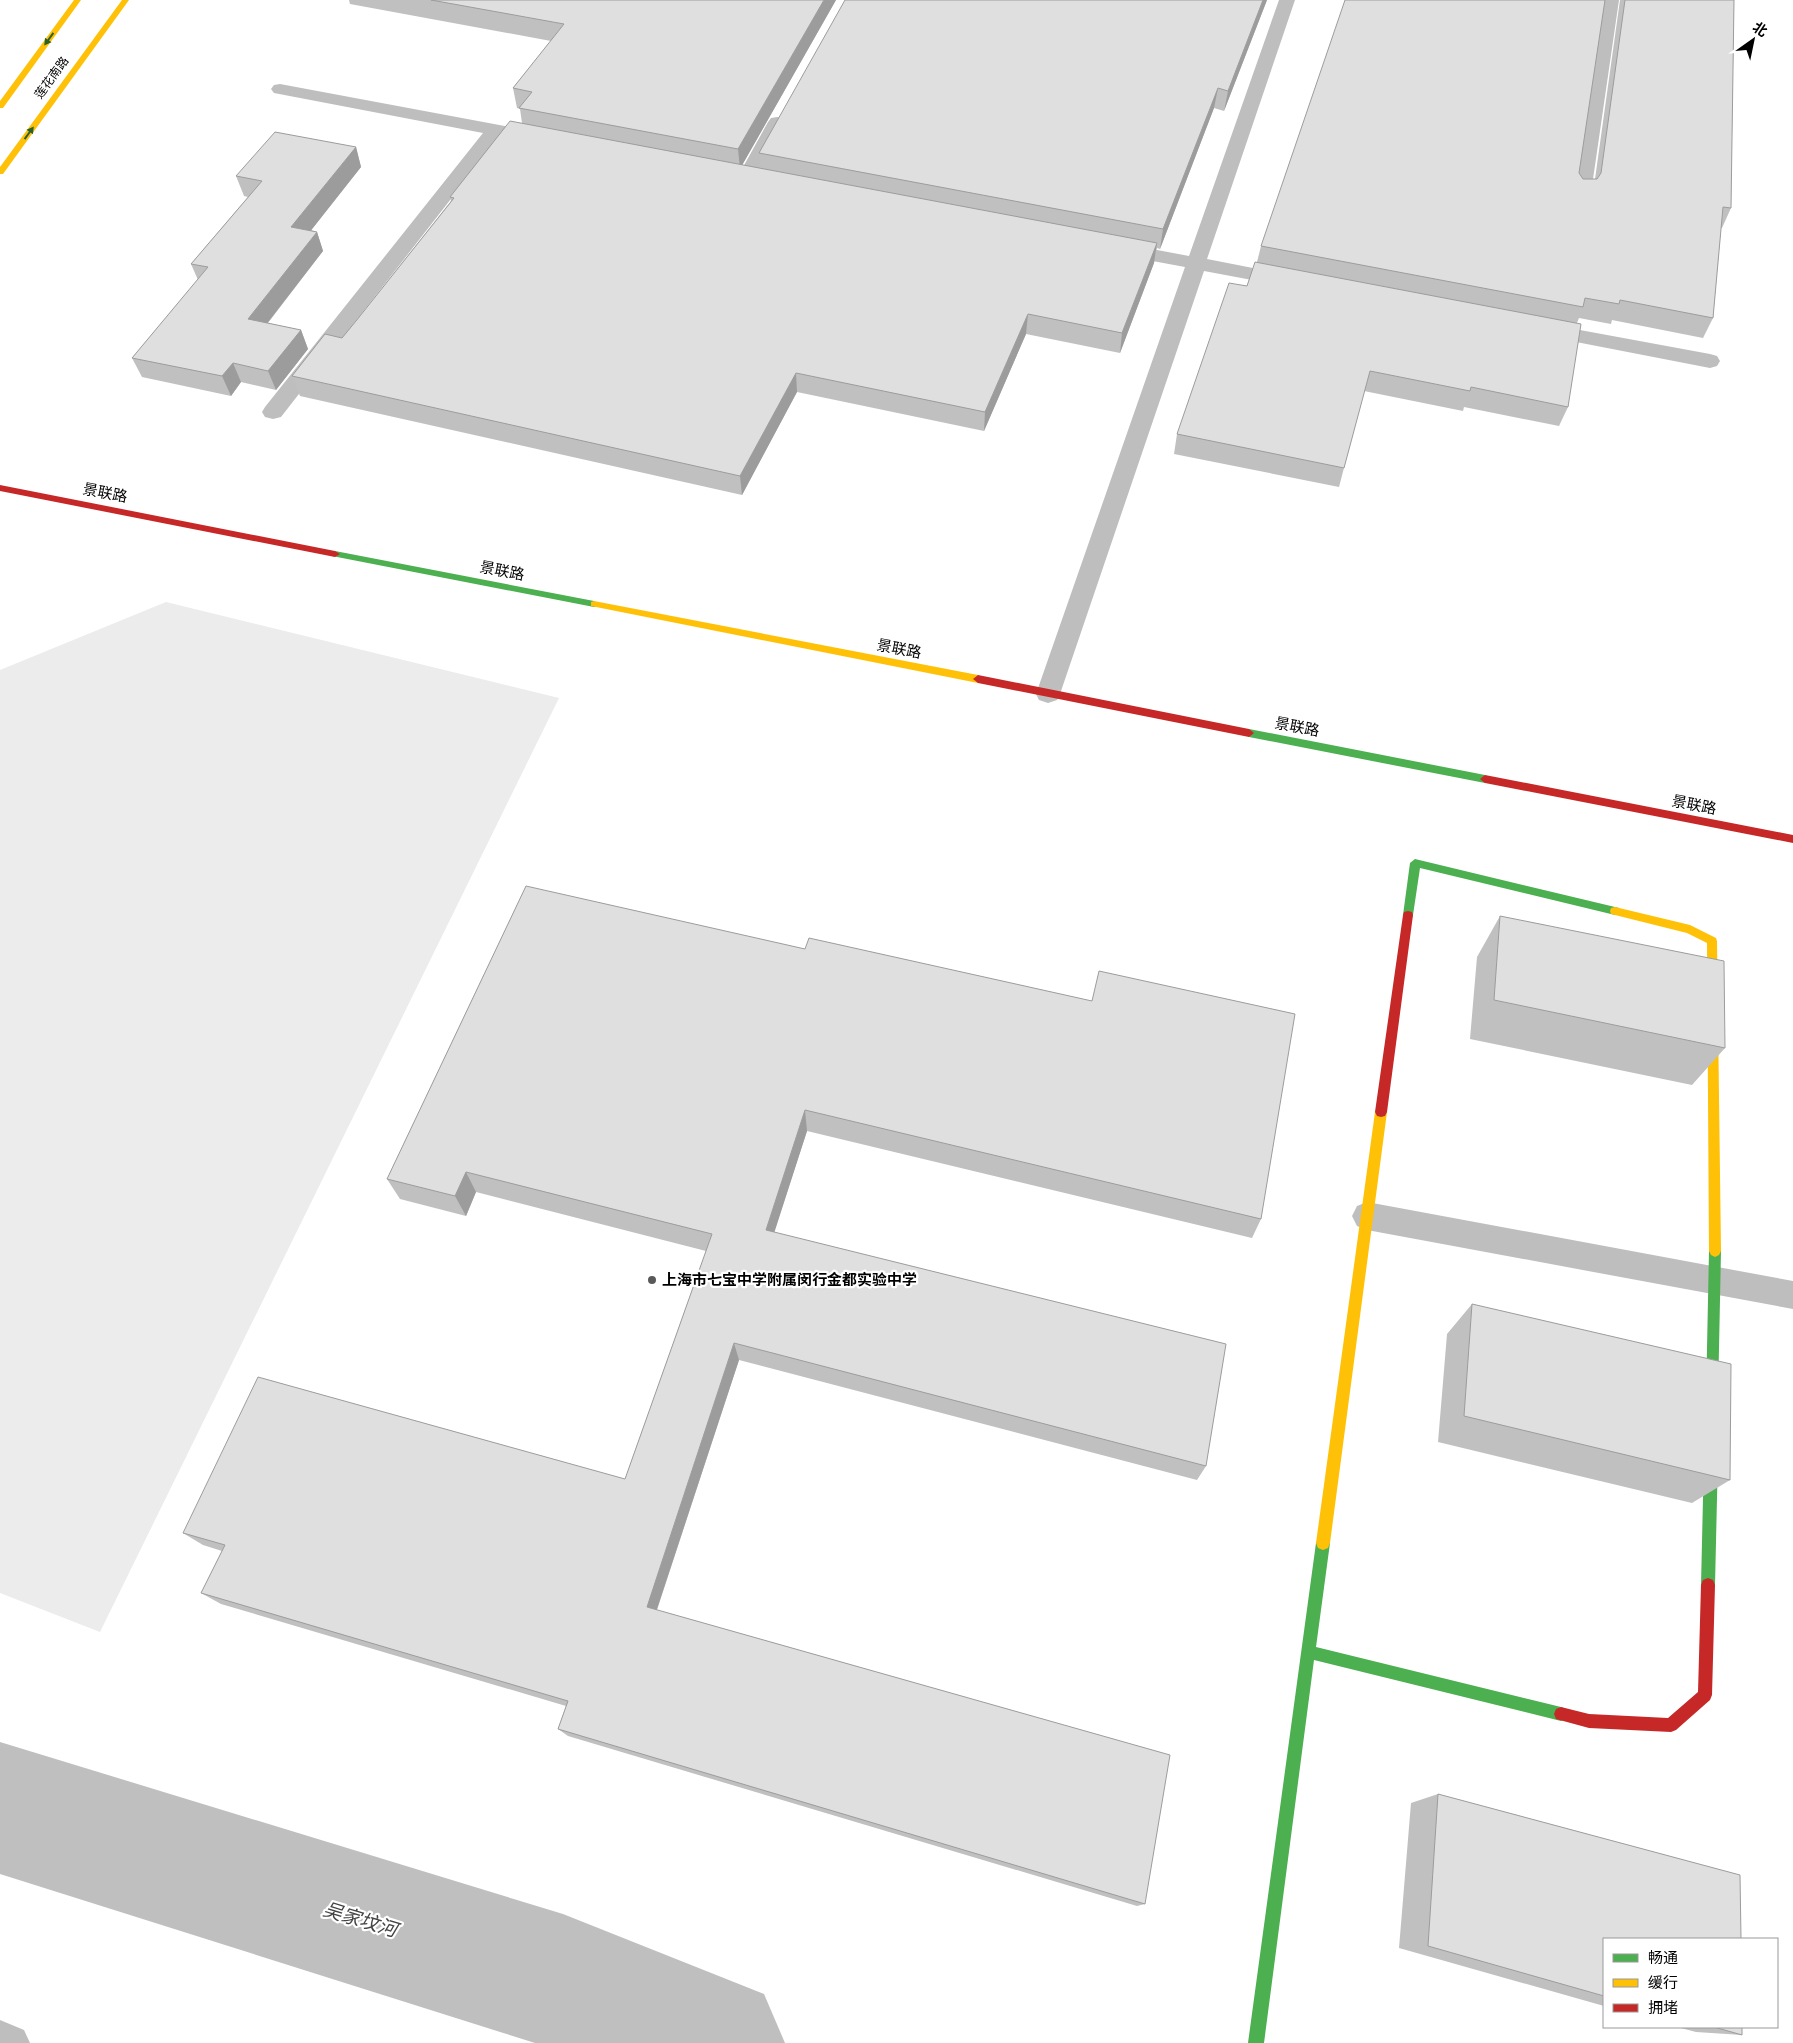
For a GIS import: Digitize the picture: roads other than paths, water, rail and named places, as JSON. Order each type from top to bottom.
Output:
[{"type":"street","name":"莲花南路","points":[[0,106],[78,0]]},
{"type":"street","name":"莲花南路","points":[[0,172],[126,0]]},
{"type":"street","points":[[1048,694],[1287,0]]},
{"type":"street","points":[[1582,193],[1610,0]]},
{"type":"street","points":[[280,89],[553,141]]},
{"type":"street","points":[[746,178],[784,110]]},
{"type":"street","points":[[273,412],[495,130]]},
{"type":"street","points":[[727,174],[766,181]]},
{"type":"street","points":[[1098,245],[1303,284]]},
{"type":"street","points":[[1526,326],[1710,361]]},
{"type":"street","name":"景联路","points":[[0,488],[1793,840]]},
{"type":"street","points":[[1256,2043],[1415,862],[1690,929],[1712,941],[1726,1283],[1712,1409]]},
{"type":"street","points":[[1367,1216],[1793,1295]]},
{"type":"street","points":[[1309,1652],[1589,1721],[1670,1725],[1705,1695],[1711,1439]]},
{"type":"street","points":[[0,2039],[11,2043]]},
{"type":"waterway","name":"吴家坟河","points":[[0,1808],[563,1983],[715,2043]]},
{"type":"place","name":"上海市七宝中学附属闵行金都实验中学","points":[[652,1280]]}]
